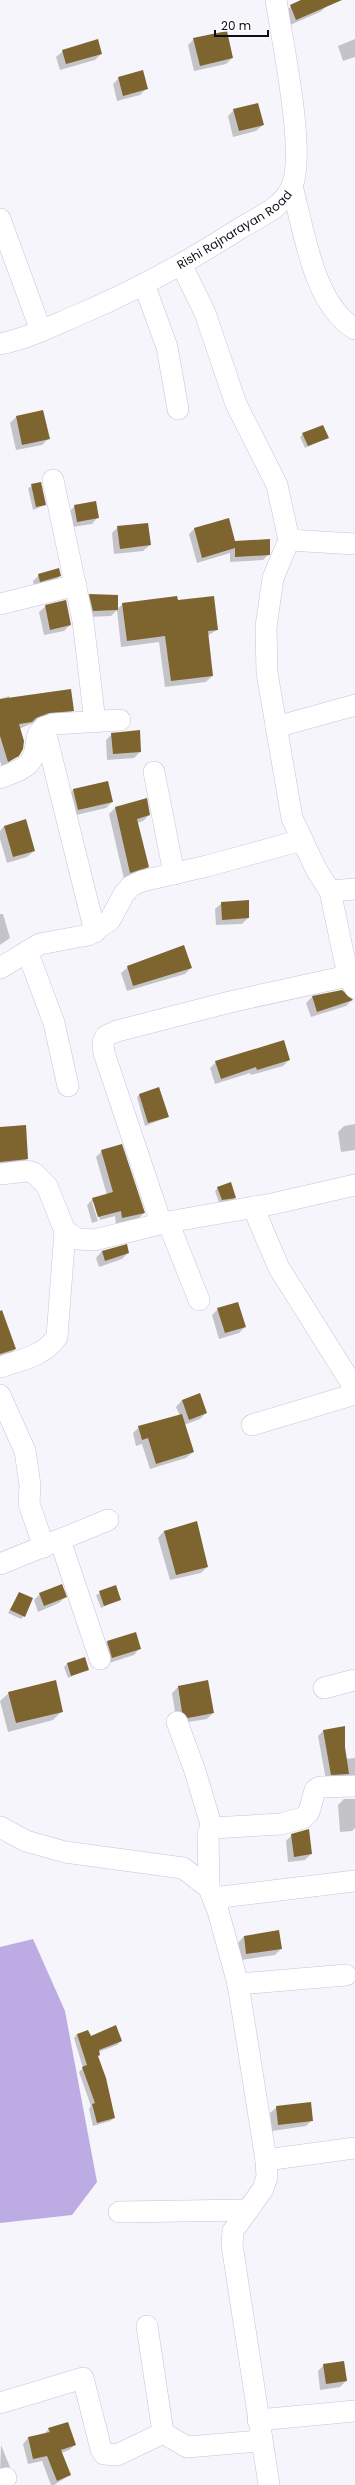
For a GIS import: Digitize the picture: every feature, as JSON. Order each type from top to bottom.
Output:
[{"type":"street","name":"Rishi Rajnarayan Road","points":[[0,344],[41,331],[182,266],[280,203],[292,186],[296,163],[296,132],[276,0]]},
{"type":"street","points":[[292,186],[320,285],[328,303],[338,316],[355,329]]},
{"type":"street","points":[[0,219],[41,331]]},
{"type":"street","points":[[182,266],[205,313],[236,404],[277,485],[289,540],[273,578],[266,627],[267,673],[292,818],[330,892],[351,982],[234,1001],[117,1031],[106,1036],[103,1043],[104,1053],[164,1223],[199,1300]]},
{"type":"street","points":[[144,284],[167,346],[178,409]]},
{"type":"street","points":[[53,480],[76,585],[88,650],[95,722]]},
{"type":"street","points":[[289,540],[355,544]]},
{"type":"street","points":[[0,604],[76,585]]},
{"type":"street","points":[[276,727],[355,705]]},
{"type":"street","points":[[0,778],[27,765],[33,758],[39,732],[44,727],[53,724],[120,720]]},
{"type":"street","points":[[44,727],[95,932]]},
{"type":"street","points":[[154,772],[174,874]]},
{"type":"street","points":[[0,968],[18,959],[27,951],[40,944],[88,935],[95,932],[110,920],[124,894],[131,886],[142,881],[302,840]]},
{"type":"street","points":[[330,892],[355,889]]},
{"type":"street","points":[[27,951],[54,1023],[68,1086]]},
{"type":"street","points":[[0,1174],[27,1171],[40,1179],[47,1186],[65,1231],[57,1337],[50,1346],[38,1354],[0,1367]]},
{"type":"street","points":[[65,1231],[78,1239],[94,1240],[164,1223],[254,1207],[355,1184]]},
{"type":"street","points":[[254,1207],[279,1268],[355,1389]]},
{"type":"street","points":[[252,1425],[355,1394]]},
{"type":"street","points":[[0,1396],[25,1451],[30,1485],[29,1504],[52,1544],[100,1659]]},
{"type":"street","points":[[0,1564],[108,1520]]},
{"type":"street","points":[[324,1688],[355,1680]]},
{"type":"street","points":[[177,1722],[195,1772],[212,1828]]},
{"type":"street","points":[[268,2485],[260,2441],[232,2245],[233,2231],[263,2189],[267,2177],[266,2160],[238,1984],[211,1893],[208,1833],[212,1828],[281,1824],[303,1818],[309,1812],[315,1790],[320,1787],[355,1786]]},
{"type":"street","points":[[0,1826],[26,1841],[65,1852],[183,1868],[211,1893],[355,1881]]},
{"type":"street","points":[[238,1984],[346,1975]]},
{"type":"street","points":[[266,2160],[355,2148]]},
{"type":"street","points":[[119,2212],[247,2210]]},
{"type":"street","points":[[147,2326],[163,2433]]},
{"type":"street","points":[[0,2403],[83,2378],[100,2450],[104,2454],[117,2455],[163,2433]]},
{"type":"street","points":[[258,2420],[355,2411]]},
{"type":"street","points":[[163,2433],[187,2447],[260,2441]]},
{"type":"shaded area","points":[[33,1939],[65,2011],[97,2182],[72,2215],[0,2223],[0,1947]]},
{"type":"building","points":[[301,0],[342,0],[296,20],[290,5]]},
{"type":"building","points":[[227,31],[233,58],[200,66],[193,38]]},
{"type":"building","points":[[98,39],[102,54],[66,64],[62,50]]},
{"type":"building","points":[[143,70],[148,89],[123,96],[118,77]]},
{"type":"building","points":[[258,103],[264,125],[239,131],[233,109]]},
{"type":"building","points":[[43,410],[50,439],[22,445],[16,416]]},
{"type":"building","points":[[323,425],[329,438],[308,446],[302,433]]},
{"type":"building","points":[[41,482],[46,505],[36,507],[31,484]]},
{"type":"building","points":[[96,501],[99,518],[77,522],[74,505]]},
{"type":"building","points":[[229,518],[235,541],[270,539],[270,555],[235,557],[235,548],[202,558],[194,528]]},
{"type":"building","points":[[148,523],[151,545],[120,549],[117,526]]},
{"type":"building","points":[[59,568],[61,576],[40,582],[38,574]]},
{"type":"building","points":[[89,594],[118,595],[118,610],[93,611]]},
{"type":"building","points":[[177,596],[178,600],[214,596],[218,630],[208,631],[213,676],[171,681],[165,636],[127,641],[122,603]]},
{"type":"building","points":[[66,600],[71,625],[50,630],[45,605]]},
{"type":"building","points":[[71,689],[74,711],[49,713],[36,718],[32,722],[19,724],[24,741],[23,749],[19,756],[8,762],[0,736],[0,699]]},
{"type":"building","points":[[140,730],[141,752],[113,754],[111,733]]},
{"type":"building","points":[[108,781],[113,802],[78,810],[73,789]]},
{"type":"building","points":[[147,798],[150,815],[137,819],[149,867],[130,873],[115,807]]},
{"type":"building","points":[[26,819],[35,851],[13,857],[4,826]]},
{"type":"building","points":[[249,900],[249,918],[222,920],[221,902]]},
{"type":"building","points":[[184,945],[192,968],[133,986],[127,966]]},
{"type":"building","points":[[342,990],[353,1000],[317,1012],[312,996]]},
{"type":"building","points":[[284,1040],[290,1060],[257,1070],[256,1067],[221,1079],[215,1061]]},
{"type":"building","points":[[159,1087],[169,1117],[148,1123],[139,1094]]},
{"type":"building","points":[[26,1125],[28,1159],[0,1162],[0,1127]]},
{"type":"building","points":[[122,1144],[145,1213],[122,1218],[121,1211],[98,1217],[92,1198],[113,1192],[101,1150]]},
{"type":"building","points":[[231,1182],[236,1198],[222,1200],[217,1187]]},
{"type":"building","points":[[127,1244],[129,1253],[105,1261],[102,1251]]},
{"type":"building","points":[[238,1302],[246,1327],[225,1333],[217,1308]]},
{"type":"building","points":[[2,1310],[16,1349],[0,1354],[0,1311]]},
{"type":"building","points":[[200,1393],[207,1413],[189,1420],[182,1400]]},
{"type":"building","points":[[182,1414],[194,1452],[156,1464],[148,1438],[142,1440],[138,1426]]},
{"type":"building","points":[[197,1521],[208,1567],[176,1575],[164,1531]]},
{"type":"building","points":[[62,1584],[67,1597],[44,1606],[39,1593]]},
{"type":"building","points":[[116,1585],[121,1600],[104,1606],[99,1591]]},
{"type":"building","points":[[19,1592],[33,1598],[25,1617],[10,1610]]},
{"type":"building","points":[[136,1632],[141,1649],[112,1658],[107,1641]]},
{"type":"building","points":[[85,1657],[89,1670],[71,1676],[67,1663]]},
{"type":"building","points":[[56,1680],[63,1712],[16,1723],[8,1692]]},
{"type":"building","points":[[208,1680],[214,1713],[188,1718],[182,1712],[178,1686]]},
{"type":"building","points":[[345,1726],[345,1747],[349,1774],[331,1775],[323,1730]]},
{"type":"building","points":[[309,1829],[312,1854],[294,1857],[291,1834]]},
{"type":"building","points":[[279,1930],[282,1949],[246,1954],[244,1936]]},
{"type":"building","points":[[116,2025],[122,2041],[99,2050],[100,2055],[98,2056],[106,2078],[115,2118],[97,2123],[92,2104],[95,2103],[82,2067],[87,2065],[77,2034],[88,2030],[91,2036]]},
{"type":"building","points":[[311,2102],[313,2121],[278,2125],[276,2106]]},
{"type":"building","points":[[344,2361],[347,2381],[326,2384],[323,2364]]},
{"type":"building","points":[[68,2422],[76,2445],[61,2450],[71,2475],[57,2481],[47,2456],[33,2459],[28,2437],[50,2432],[48,2428]]}]
